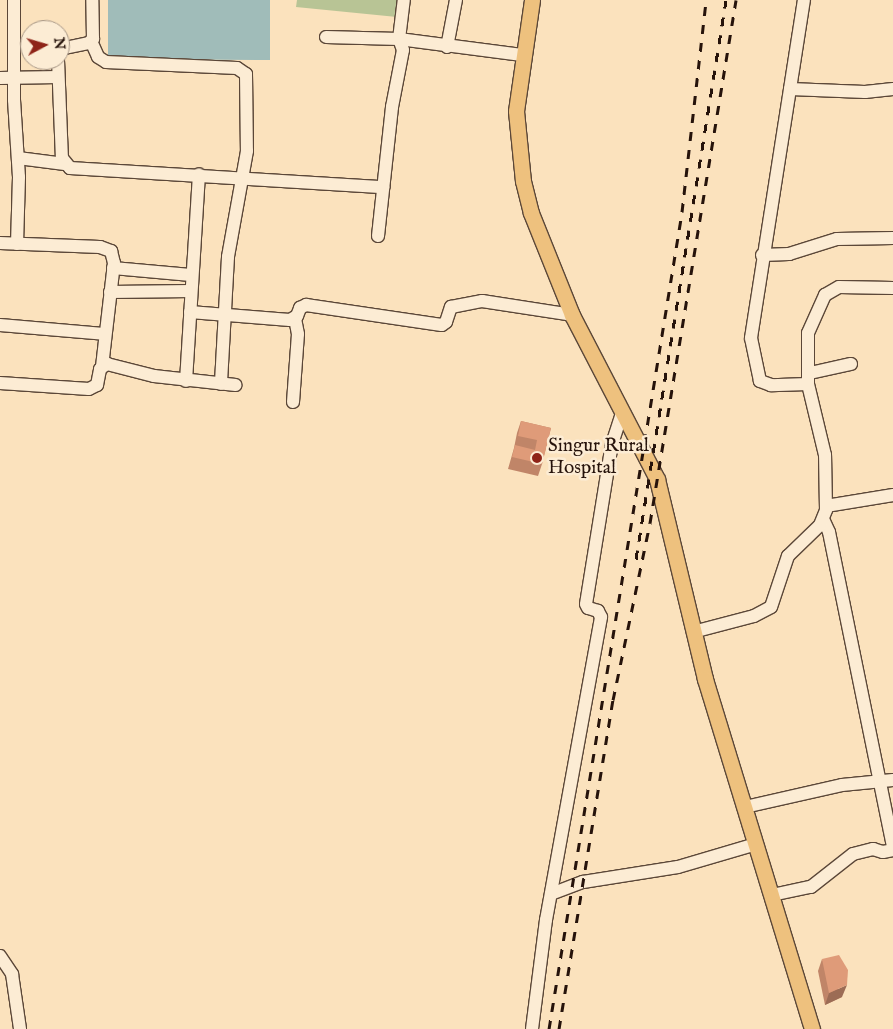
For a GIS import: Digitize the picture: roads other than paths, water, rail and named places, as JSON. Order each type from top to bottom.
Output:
[{"type":"main road","points":[[532,0],[522,54],[516,111],[523,181],[542,247],[572,315],[657,479],[693,632],[812,1029]]},
{"type":"street","points":[[14,0],[14,78],[18,158],[17,244]]},
{"type":"street","points":[[92,0],[91,41],[98,57],[106,62],[243,70],[248,80],[249,100],[245,178],[230,243],[221,384]]},
{"type":"street","points":[[378,236],[392,107],[403,50],[399,39],[404,0]]},
{"type":"street","points":[[447,47],[456,0]]},
{"type":"street","points":[[804,0],[752,326],[757,375],[760,381],[771,385],[809,378],[851,364]]},
{"type":"street","points":[[326,37],[399,39],[447,47],[522,54]]},
{"type":"street","points":[[70,46],[91,41]]},
{"type":"street","points":[[58,70],[62,158],[65,164]]},
{"type":"street","points":[[0,78],[58,77]]},
{"type":"street","points":[[790,89],[865,92],[893,89]]},
{"type":"street","points":[[18,158],[65,164],[74,169],[199,174],[383,188]]},
{"type":"street","points":[[186,381],[199,174]]},
{"type":"street","points":[[762,255],[789,254],[837,239],[893,238]]},
{"type":"street","points":[[0,243],[105,247],[112,251],[113,268],[104,334],[102,366],[97,385],[89,389],[0,383]]},
{"type":"street","points":[[113,268],[192,275]]},
{"type":"street","points":[[893,288],[844,286],[830,291],[819,305],[808,333],[809,378],[825,455],[825,513],[887,780],[893,846]]},
{"type":"street","points":[[110,292],[191,291]]},
{"type":"street","points":[[293,402],[298,334],[295,318],[300,308],[306,305],[442,325],[446,322],[451,307],[482,301],[572,315]]},
{"type":"street","points":[[190,312],[295,318]]},
{"type":"street","points":[[0,325],[104,334]]},
{"type":"street","points":[[102,366],[110,364],[154,376],[236,385]]},
{"type":"street","points":[[532,1029],[551,894],[600,617],[598,611],[586,604],[610,459],[623,411]]},
{"type":"street","points":[[693,632],[754,616],[771,607],[788,556],[825,513],[893,495]]},
{"type":"street","points":[[745,808],[805,792],[887,780]]},
{"type":"street","points":[[551,894],[583,882],[678,867],[756,844]]},
{"type":"street","points":[[772,895],[811,887],[853,854],[873,849],[893,850]]},
{"type":"street","points":[[0,956],[7,961],[12,974],[20,1029]]},
{"type":"water","points":[[108,0],[270,0],[270,60],[108,59]]},
{"type":"railway","points":[[549,1029],[682,212],[706,0]]},
{"type":"railway","points":[[636,559],[726,0]]},
{"type":"railway","points":[[559,1029],[613,700],[650,523],[736,0]]},
{"type":"place","name":"Singur Rural Hospital","points":[[537,458]]}]
